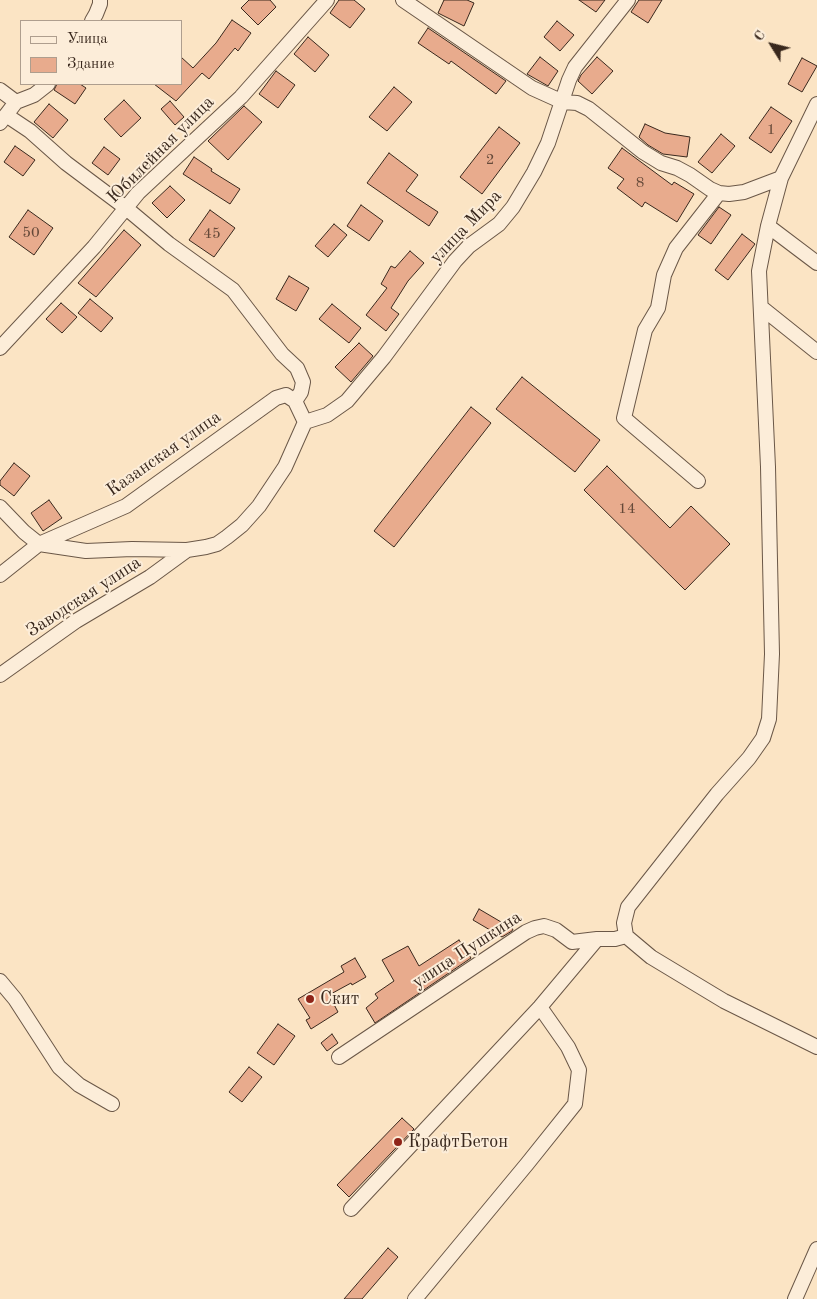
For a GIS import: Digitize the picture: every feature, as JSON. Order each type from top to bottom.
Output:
[{"type":"street","points":[[93,20],[100,0]]},
{"type":"street","name":"Юбилейная улица","points":[[0,348],[94,247],[138,194],[241,97],[327,0]]},
{"type":"street","points":[[403,0],[532,88],[563,102],[577,103],[589,108],[643,152],[661,163],[677,168],[710,189],[719,193],[729,194],[744,192],[781,178]]},
{"type":"street","name":"улица Мира","points":[[305,422],[327,415],[347,401],[384,357],[455,261],[469,246],[499,224],[513,207],[534,172],[548,143],[575,66],[628,0]]},
{"type":"street","points":[[0,507],[24,532],[39,544],[86,551],[132,549],[187,550],[217,544],[248,519],[259,506],[285,467],[305,422],[295,401],[301,392],[302,382],[297,368],[282,354],[233,290],[169,244],[126,208],[66,163],[30,131],[3,119],[16,102],[34,95],[47,85]]},
{"type":"street","points":[[0,90],[16,102]]},
{"type":"street","points":[[817,104],[781,178],[768,226],[759,271],[768,467],[772,654],[769,719],[763,738],[749,758],[717,794],[628,907],[624,924],[626,936],[651,957],[724,1001],[817,1046]]},
{"type":"street","points":[[698,481],[624,418],[645,330],[658,308],[664,275],[676,248],[719,193]]},
{"type":"street","points":[[768,226],[817,263]]},
{"type":"street","points":[[762,308],[817,352]]},
{"type":"street","name":"Казанская улица","points":[[0,575],[39,544],[126,506],[276,398],[286,395],[295,401]]},
{"type":"street","name":"Заводская улица","points":[[0,675],[76,621],[150,577],[187,550]]},
{"type":"street","name":"улица Пушкина","points":[[339,1057],[526,932],[535,928],[544,926],[556,930],[572,942],[597,939],[615,940],[626,936]]},
{"type":"street","points":[[351,1209],[540,1007],[597,939]]},
{"type":"street","points":[[0,981],[15,999],[59,1067],[79,1085],[112,1104]]},
{"type":"street","points":[[415,1299],[575,1104],[579,1070],[568,1047],[540,1007]]},
{"type":"street","points":[[795,1299],[817,1249]]},
{"type":"building","points":[[249,0],[270,0],[276,7],[258,25],[241,8]]},
{"type":"building","points":[[339,0],[354,0],[365,9],[350,28],[330,13]]},
{"type":"building","points":[[444,0],[467,0],[474,3],[464,26],[438,13]]},
{"type":"building","points":[[579,0],[605,0],[596,12]]},
{"type":"building","points":[[639,0],[662,0],[648,23],[631,12]]},
{"type":"building","points":[[232,20],[251,33],[238,51],[235,48],[209,79],[202,73],[176,101],[155,85],[182,85],[182,58],[193,68],[216,43]]},
{"type":"building","points":[[557,21],[574,35],[560,51],[544,37]]},
{"type":"building","points":[[428,28],[506,81],[496,94],[451,61],[449,64],[418,43]]},
{"type":"building","points":[[308,37],[329,55],[315,72],[294,54]]},
{"type":"building","points":[[540,57],[558,71],[548,86],[527,74]]},
{"type":"building","points":[[597,57],[613,71],[592,94],[578,81]]},
{"type":"building","points":[[802,58],[817,66],[802,92],[788,84]]},
{"type":"building","points":[[276,71],[295,85],[278,108],[259,94]]},
{"type":"building","points":[[56,85],[82,85],[86,88],[75,104],[54,90]]},
{"type":"building","points":[[394,87],[412,102],[387,131],[369,117]]},
{"type":"building","points":[[124,100],[141,118],[121,137],[104,119]]},
{"type":"building","points":[[170,101],[184,117],[175,125],[161,109]]},
{"type":"building","points":[[49,104],[68,120],[53,138],[34,122]]},
{"type":"building","points":[[244,106],[262,122],[228,160],[208,141]]},
{"type":"building","points":[[771,107],[792,121],[771,153],[749,138]]},
{"type":"building","points":[[645,124],[665,133],[690,137],[687,157],[663,154],[648,145],[639,137]]},
{"type":"building","points":[[499,127],[520,143],[482,194],[460,177]]},
{"type":"building","points":[[721,134],[735,146],[712,173],[698,162]]},
{"type":"building","points":[[15,146],[35,160],[23,176],[4,162]]},
{"type":"building","points":[[104,147],[120,159],[108,175],[92,163]]},
{"type":"building","points":[[622,148],[672,185],[674,182],[694,194],[677,222],[645,202],[642,207],[617,188],[624,179],[608,168]]},
{"type":"building","points":[[389,153],[418,175],[406,191],[438,212],[429,226],[367,183]]},
{"type":"building","points":[[194,157],[212,169],[211,171],[240,189],[230,204],[183,174]]},
{"type":"building","points":[[170,186],[185,200],[167,218],[152,203]]},
{"type":"building","points":[[361,205],[383,221],[369,241],[347,226]]},
{"type":"building","points":[[719,207],[731,215],[711,244],[698,235]]},
{"type":"building","points":[[28,210],[53,228],[34,255],[9,237]]},
{"type":"building","points":[[210,210],[235,228],[214,257],[189,240]]},
{"type":"building","points":[[334,224],[347,235],[328,257],[315,246]]},
{"type":"building","points":[[124,230],[141,245],[96,297],[78,283]]},
{"type":"building","points":[[742,234],[755,244],[728,280],[715,270]]},
{"type":"building","points":[[410,251],[424,263],[408,281],[391,308],[399,314],[386,331],[366,315],[387,288],[381,284],[391,266],[395,268]]},
{"type":"building","points":[[289,276],[309,288],[296,311],[276,299]]},
{"type":"building","points":[[90,299],[113,318],[101,332],[78,313]]},
{"type":"building","points":[[61,303],[77,317],[62,333],[46,319]]},
{"type":"building","points":[[332,304],[361,328],[349,343],[319,319]]},
{"type":"building","points":[[359,343],[373,356],[351,382],[335,367]]},
{"type":"building","points":[[522,377],[600,440],[575,472],[496,409]]},
{"type":"building","points":[[471,407],[491,423],[394,547],[374,531]]},
{"type":"building","points":[[14,463],[30,476],[14,496],[0,485],[0,481]]},
{"type":"building","points":[[607,466],[670,528],[691,506],[730,544],[685,590],[584,490]]},
{"type":"building","points":[[49,500],[62,518],[43,531],[31,513]]},
{"type":"building","points":[[479,909],[513,929],[512,931],[502,937],[473,920]]},
{"type":"building","points":[[459,940],[471,958],[375,1023],[366,1008],[378,998],[375,994],[394,981],[382,960],[408,946],[419,966]]},
{"type":"building","points":[[355,958],[366,977],[329,995],[338,1012],[311,1029],[306,1020],[310,1018],[298,999],[344,972],[341,966]]},
{"type":"building","points":[[278,1024],[295,1036],[274,1065],[257,1053]]},
{"type":"building","points":[[332,1034],[338,1043],[327,1051],[321,1043]]},
{"type":"building","points":[[249,1067],[262,1077],[242,1102],[229,1092]]},
{"type":"building","points":[[402,1118],[414,1129],[349,1197],[337,1185]]},
{"type":"building","points":[[388,1248],[398,1257],[362,1299],[344,1299]]},
{"type":"place","name":"Скит","points":[[310,999]]},
{"type":"place","name":"КрафтБетон","points":[[398,1142]]}]
